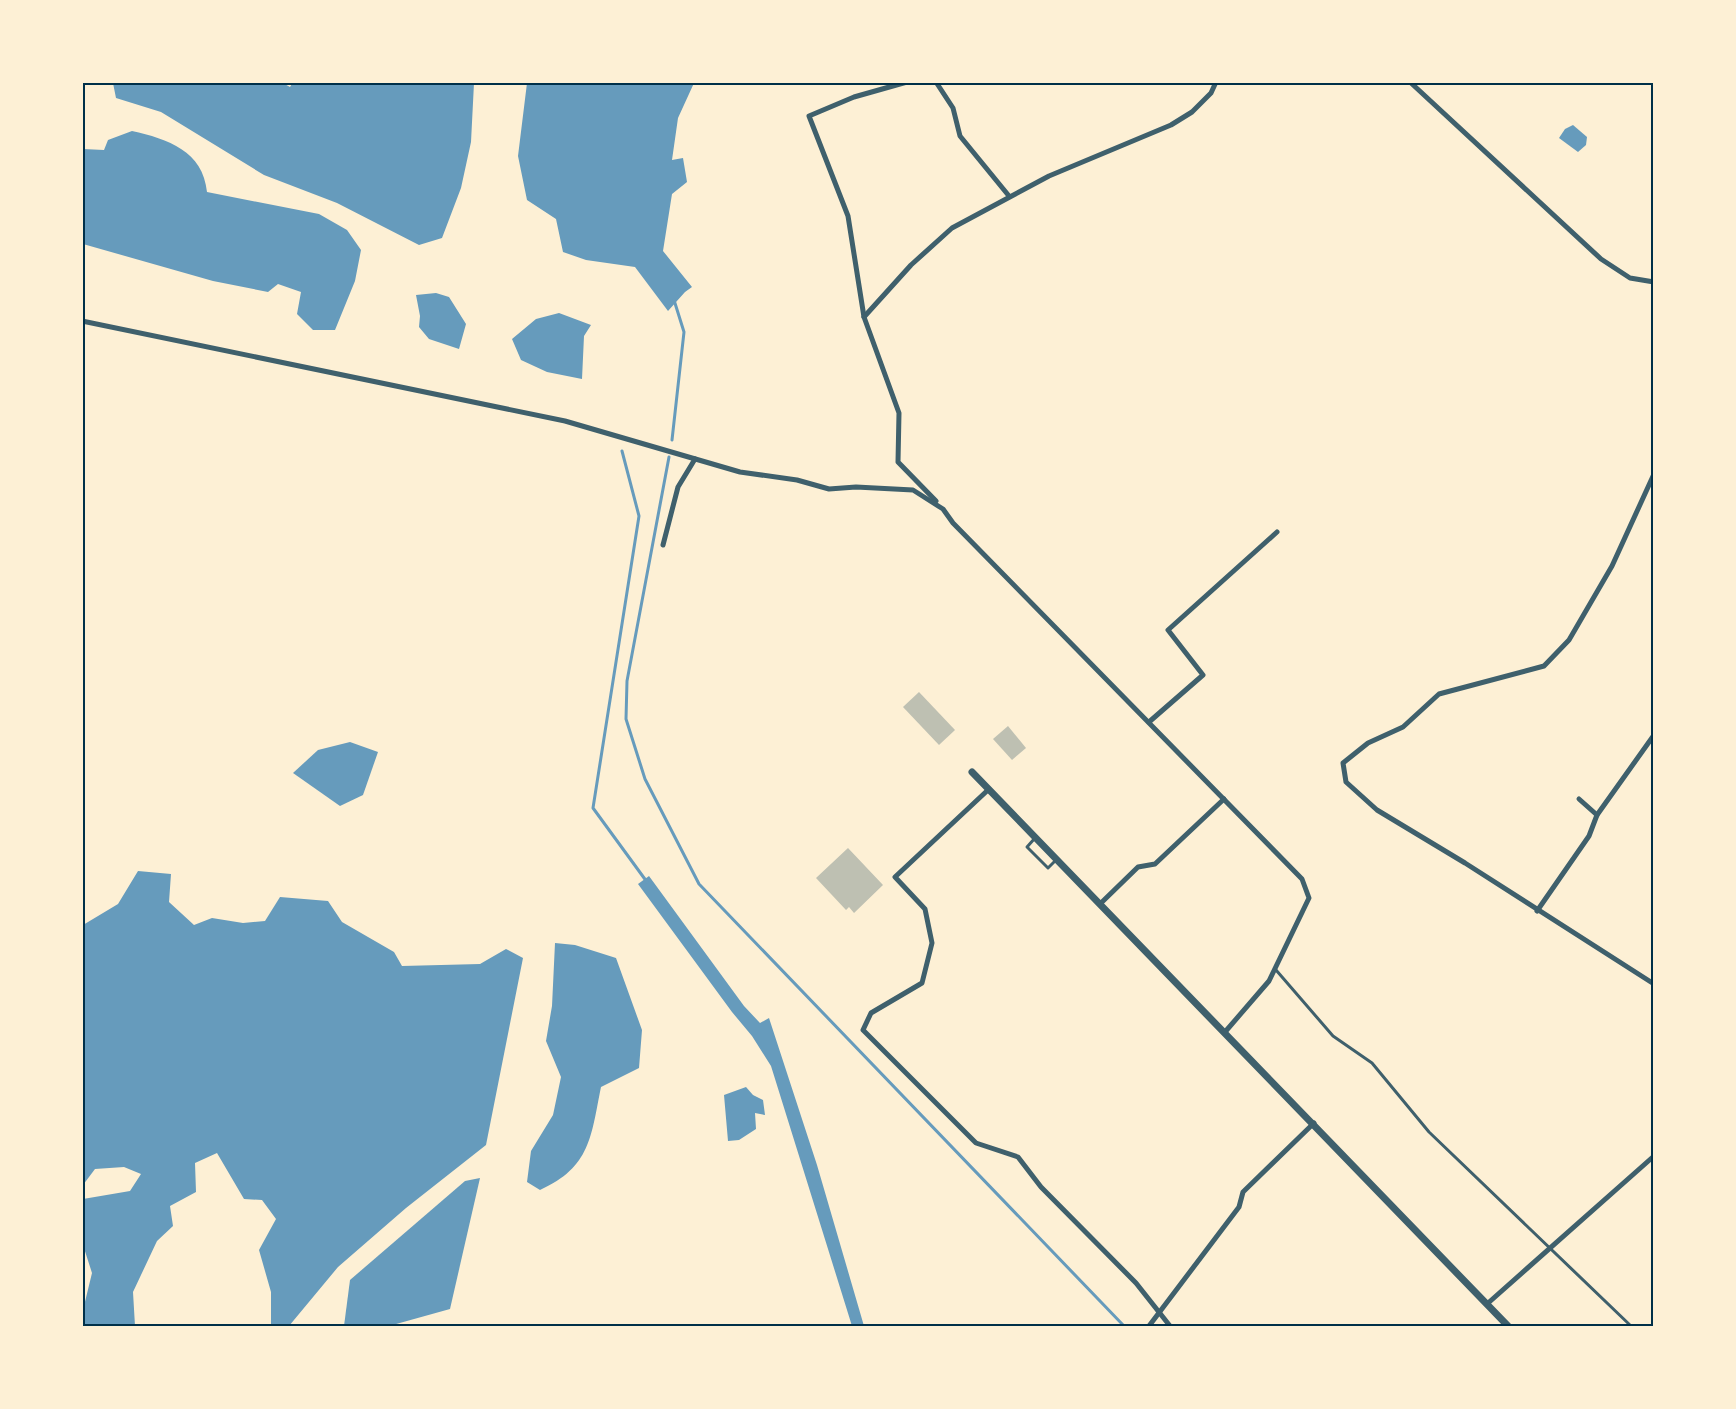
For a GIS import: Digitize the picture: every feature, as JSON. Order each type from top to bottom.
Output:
[{"type":"street","points":[[907,82],[854,97],[808,116],[848,216],[864,316],[899,413],[898,462],[943,509],[953,523],[1302,879],[1309,897],[1269,981],[1225,1032]]},
{"type":"street","points":[[936,82],[953,108],[960,136],[1009,196]]},
{"type":"street","points":[[864,316],[911,265],[952,228],[1048,176],[1170,125],[1192,112],[1211,93],[1216,82]]},
{"type":"street","points":[[1410,82],[1601,259],[1630,278],[1653,282]]},
{"type":"street","points":[[82,321],[566,421],[740,472],[797,480],[830,489],[856,487],[913,490],[943,509]]},
{"type":"street","points":[[663,545],[678,487],[695,459]]},
{"type":"street","points":[[1653,474],[1612,566],[1569,640],[1544,666],[1439,694],[1403,727],[1368,743],[1343,762],[1346,782],[1377,810],[1466,863],[1653,984]]},
{"type":"street","points":[[1149,722],[1203,675],[1168,630],[1277,532]]},
{"type":"street","points":[[1537,911],[1589,836],[1597,815],[1653,735]]},
{"type":"street","points":[[972,772],[1508,1326]]},
{"type":"street","points":[[989,789],[895,877],[925,909],[932,943],[922,983],[871,1013],[863,1030],[976,1143],[1018,1157],[1041,1187],[1136,1283],[1170,1326]]},
{"type":"street","points":[[1101,903],[1138,867],[1155,864],[1224,799]]},
{"type":"street","points":[[1579,800],[1597,815]]},
{"type":"street","points":[[1149,1326],[1239,1207],[1243,1192],[1314,1123]]},
{"type":"street","points":[[1487,1305],[1653,1156]]},
{"type":"lane","points":[[1036,837],[1027,847],[1048,868],[1058,859]]},
{"type":"lane","points":[[1275,969],[1333,1036],[1372,1063],[1429,1132],[1631,1326]]},
{"type":"water","points":[[281,82],[290,87],[293,82],[474,83],[471,142],[461,188],[442,238],[419,245],[337,203],[264,175],[161,112],[116,98],[113,83]]},
{"type":"water","points":[[527,83],[694,83],[678,118],[672,160],[683,158],[687,182],[672,194],[663,251],[692,287],[668,311],[635,267],[586,260],[563,252],[556,219],[527,200],[518,156]]},
{"type":"water","points":[[1573,125],[1587,137],[1586,145],[1578,152],[1559,138],[1565,129]]},
{"type":"water","points":[[132,131],[158,138],[182,149],[199,166],[207,192],[319,214],[347,230],[361,250],[355,281],[335,330],[313,330],[297,314],[301,292],[278,284],[268,292],[213,281],[83,244],[83,149],[104,150],[108,140]]},
{"type":"water","points":[[436,293],[449,297],[466,324],[459,349],[429,339],[419,327],[420,316],[416,295]]},
{"type":"water","points":[[559,313],[591,325],[584,336],[582,379],[547,372],[521,360],[512,339],[536,319]]},
{"type":"water","points":[[350,742],[378,752],[363,795],[340,806],[293,773],[318,750]]},
{"type":"water","points":[[138,871],[171,874],[169,902],[194,925],[212,918],[243,923],[265,921],[280,897],[328,901],[342,922],[394,952],[402,966],[480,964],[506,949],[523,958],[486,1145],[406,1208],[338,1267],[289,1326],[271,1326],[271,1292],[259,1250],[276,1219],[262,1200],[244,1199],[217,1153],[195,1163],[196,1192],[170,1206],[173,1226],[157,1241],[133,1292],[135,1326],[83,1326],[83,1310],[92,1273],[83,1245],[83,1199],[130,1191],[141,1174],[124,1167],[95,1169],[83,1185],[83,925],[118,904]]},
{"type":"water","points":[[649,876],[744,1006],[760,1023],[769,1018],[817,1165],[864,1326],[852,1326],[771,1066],[752,1036],[638,884]]},
{"type":"water","points":[[555,943],[575,945],[616,958],[642,1030],[639,1068],[601,1087],[591,1135],[579,1160],[557,1181],[540,1190],[527,1182],[531,1151],[553,1115],[561,1077],[546,1041],[552,1006]]},
{"type":"water","points":[[746,1087],[753,1095],[763,1100],[765,1115],[755,1113],[756,1129],[739,1140],[728,1141],[724,1095]]},
{"type":"water","points":[[480,1178],[450,1309],[389,1326],[344,1326],[350,1280],[465,1181]]},
{"type":"building","points":[[919,692],[955,730],[939,745],[903,707]]},
{"type":"building","points":[[1008,726],[1026,748],[1012,760],[993,739]]},
{"type":"building","points":[[848,848],[883,885],[854,913],[849,907],[846,910],[816,878]]},
{"type":"waterway","points":[[672,440],[684,332],[674,300]]},
{"type":"waterway","points":[[622,451],[639,516],[593,808],[647,882]]},
{"type":"waterway","points":[[669,457],[627,681],[626,719],[645,779],[699,884],[1124,1326]]}]
